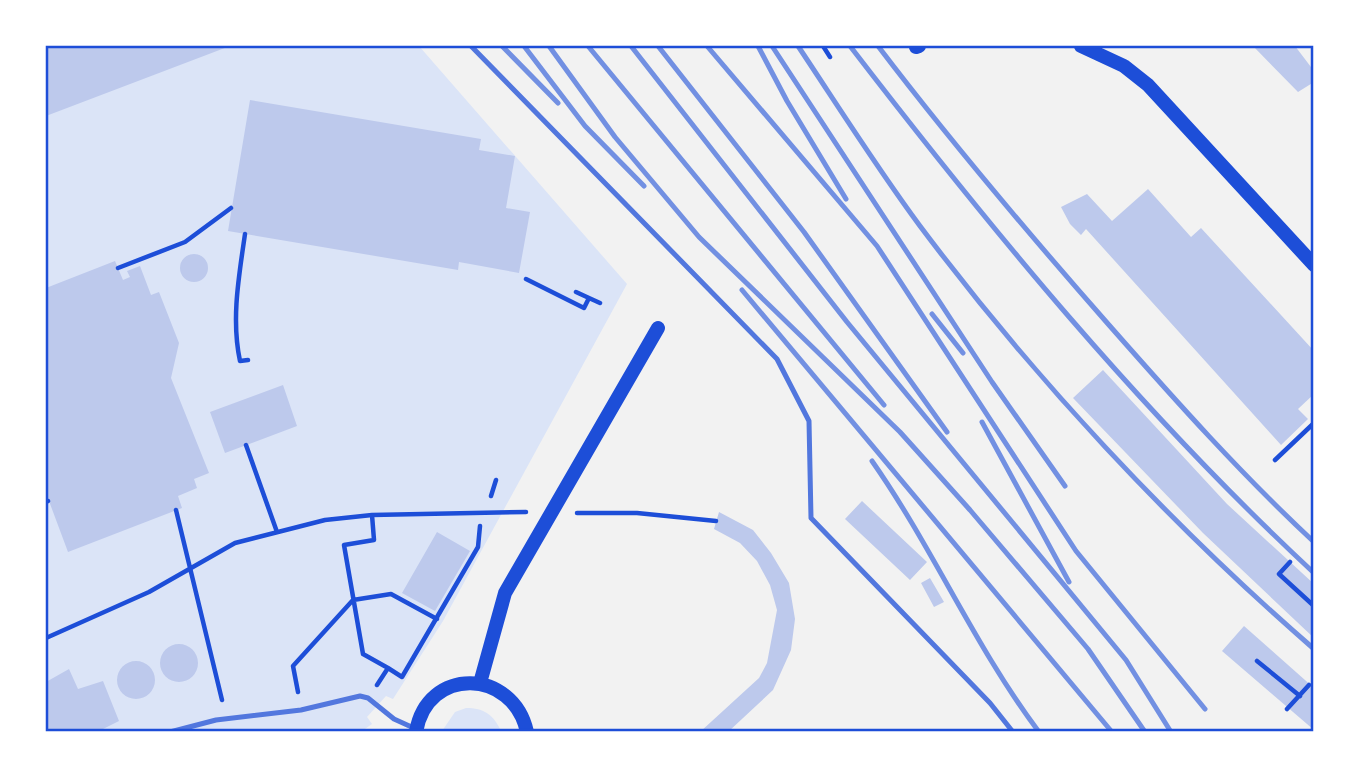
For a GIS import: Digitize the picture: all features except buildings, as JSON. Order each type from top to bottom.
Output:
[{"type":"main road","points":[[1080,46],[1124,66],[1148,85],[1314,265]]},
{"type":"main road","points":[[480,683],[505,593],[658,328]]},
{"type":"main road","points":[[416,730],[424,709],[439,693],[458,684],[480,683],[492,686],[512,700],[520,710],[527,732]]},
{"type":"lane","points":[[471,46],[777,359],[808,421],[811,518],[990,703],[1013,732]]},
{"type":"lane","points":[[170,732],[215,720],[301,710],[359,696],[368,698],[394,719],[416,730]]},
{"type":"path","points":[[823,46],[830,57]]},
{"type":"path","points":[[118,268],[185,242],[231,208]]},
{"type":"path","points":[[245,234],[236,298],[236,344],[240,362],[248,360]]},
{"type":"path","points":[[526,279],[584,308],[589,298]]},
{"type":"path","points":[[576,292],[600,303]]},
{"type":"path","points":[[1275,460],[1314,423]]},
{"type":"path","points":[[246,445],[277,532]]},
{"type":"path","points":[[491,496],[496,480]]},
{"type":"path","points":[[177,510],[224,705]]},
{"type":"path","points":[[46,638],[149,592],[235,543],[325,520],[372,514],[504,512]]},
{"type":"path","points":[[637,513],[716,521]]},
{"type":"path","points":[[372,514],[374,540],[344,545],[353,600],[363,654],[402,677],[478,547],[480,526]]},
{"type":"path","points":[[1290,562],[1279,574],[1314,606]]},
{"type":"path","points":[[301,710],[293,666],[353,600],[391,594],[437,619]]},
{"type":"path","points":[[1257,661],[1300,696]]},
{"type":"path","points":[[384,674],[388,668]]},
{"type":"path","points":[[1287,709],[1310,685]]},
{"type":"shaded area","points":[[46,46],[419,46],[627,284],[443,621],[393,699],[386,696],[367,717],[372,724],[362,731],[46,731]]},
{"type":"shaded area","points":[[466,708],[478,709],[488,714],[501,731],[442,731],[455,712]]},
{"type":"railway","points":[[502,46],[558,103]]},
{"type":"railway","points":[[524,46],[585,126],[644,186]]},
{"type":"railway","points":[[549,46],[615,137],[699,237],[900,432],[970,510],[1088,649],[1145,732]]},
{"type":"railway","points":[[588,46],[884,405]]},
{"type":"railway","points":[[631,46],[847,322],[1126,660],[1171,732]]},
{"type":"railway","points":[[658,46],[804,232],[947,432]]},
{"type":"railway","points":[[707,46],[877,246],[1076,551],[1205,709]]},
{"type":"railway","points":[[758,46],[787,101],[846,199]]},
{"type":"railway","points":[[772,46],[992,382],[1065,486]]},
{"type":"railway","points":[[798,46],[904,204],[1009,339],[1156,500],[1208,552],[1314,649]]},
{"type":"railway","points":[[850,46],[1014,252],[1129,385],[1189,449],[1314,573]]},
{"type":"railway","points":[[878,46],[1049,257],[1234,463],[1314,542]]},
{"type":"railway","points":[[742,290],[1112,732]]},
{"type":"railway","points":[[932,314],[963,353]]},
{"type":"railway","points":[[982,422],[1069,582]]},
{"type":"railway","points":[[872,461],[915,528],[994,666],[1039,732]]}]
